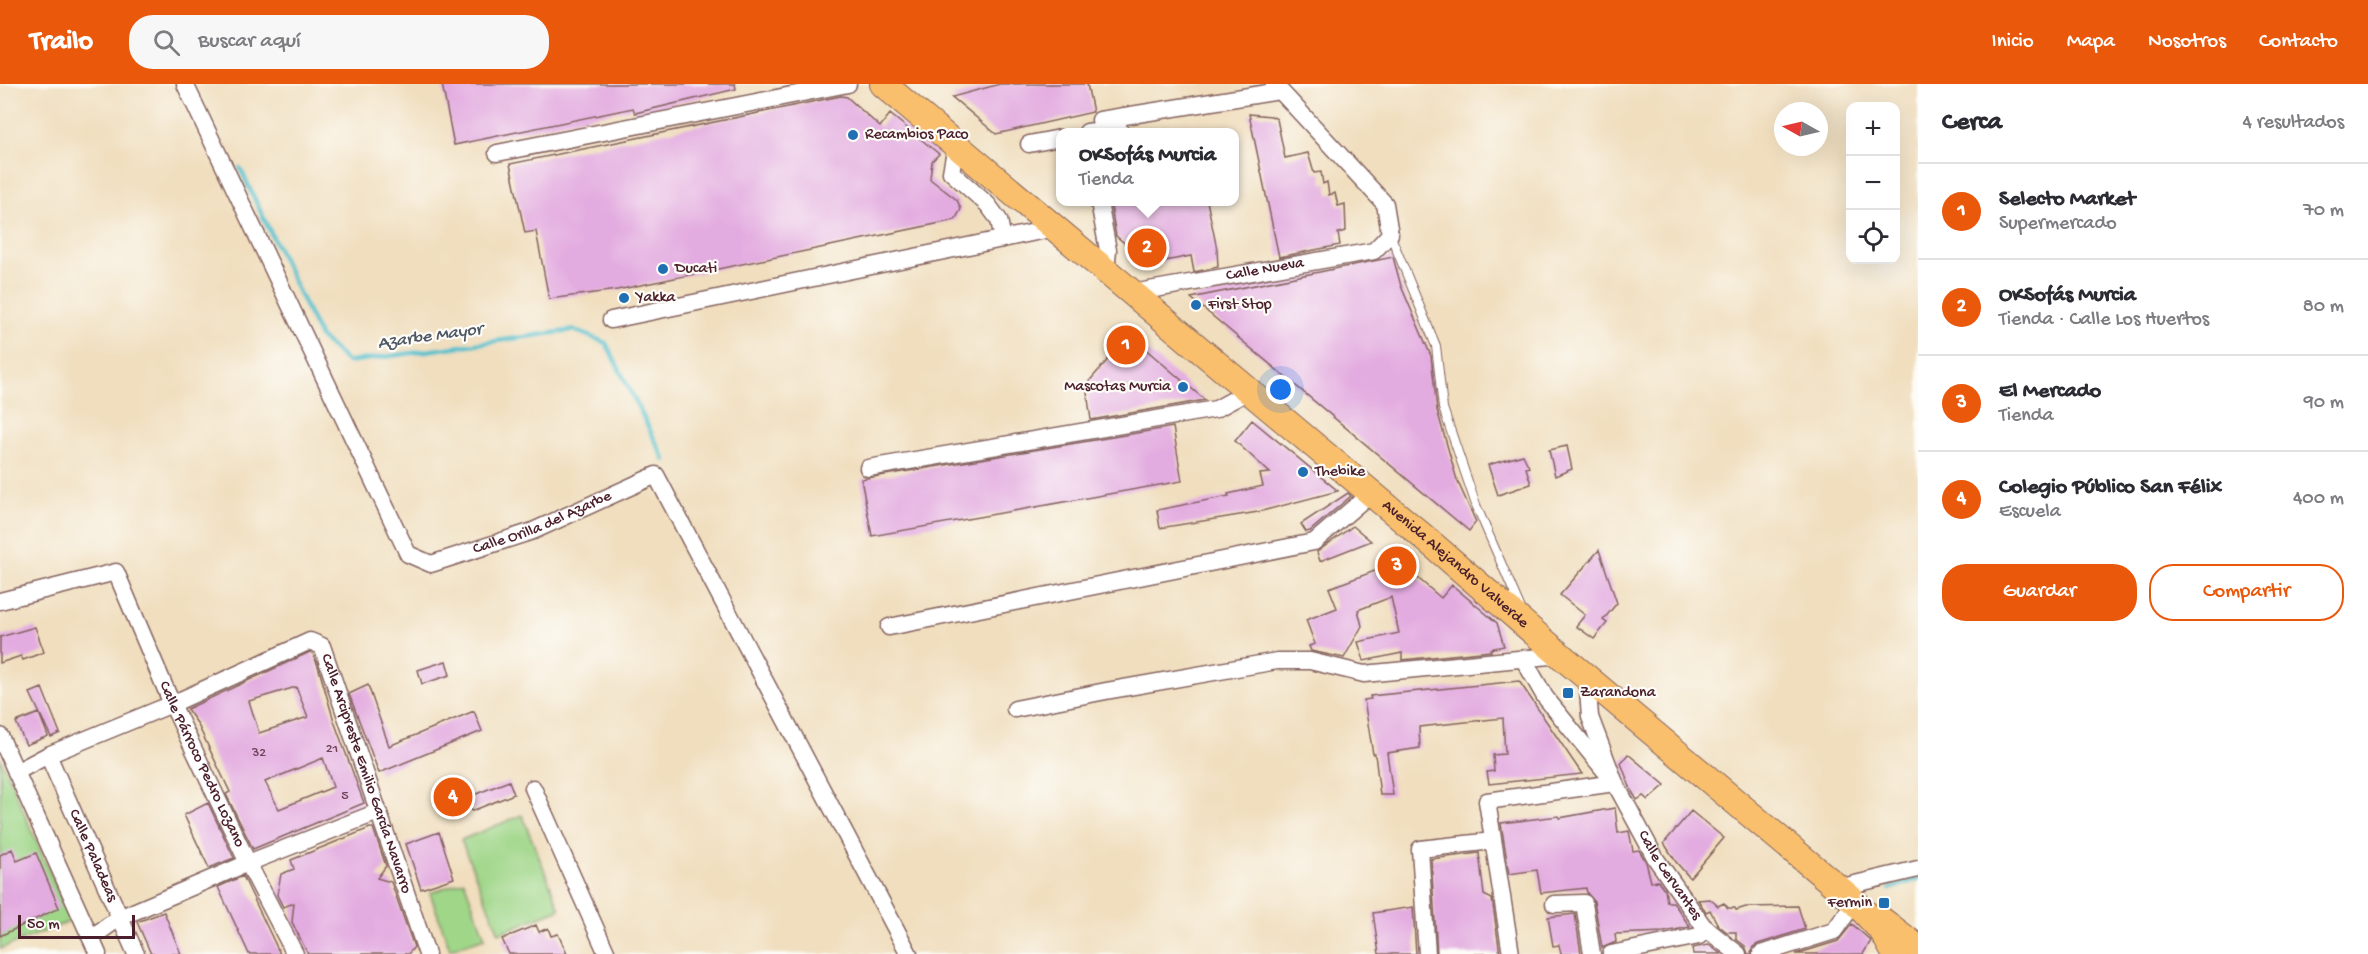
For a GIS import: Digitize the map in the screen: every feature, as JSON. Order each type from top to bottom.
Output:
[{"type":"main road","name":"Avenida Alejandro Valverde","points":[[883,84],[1851,899]]},
{"type":"main road","points":[[1851,899],[1918,948]]},
{"type":"main road","points":[[1851,899],[1884,932],[1895,954]]},
{"type":"street","name":"Calle Orilla del Azarbe","points":[[185,84],[408,554],[431,564],[533,531],[656,475],[909,954]]},
{"type":"street","points":[[496,153],[848,84]]},
{"type":"street","points":[[1100,120],[1277,87],[1385,204],[1390,234]]},
{"type":"street","points":[[1114,128],[1196,116]]},
{"type":"street","points":[[1029,144],[1056,139]]},
{"type":"street","points":[[956,146],[951,172],[988,205],[999,220],[1003,239]]},
{"type":"street","points":[[1100,206],[1108,250],[1106,271]]},
{"type":"street","points":[[611,320],[1055,228]]},
{"type":"street","name":"Calle Nueva","points":[[1132,293],[1374,251],[1390,234]]},
{"type":"street","points":[[868,468],[1216,409],[1249,391]]},
{"type":"street","points":[[890,627],[1314,542],[1371,493]]},
{"type":"street","name":"Calle Párroco Pedro Lozano","points":[[0,601],[116,572],[172,704],[248,863],[295,954]]},
{"type":"street","name":"Calle Arcipreste Emilio García Navarro","points":[[16,772],[48,755],[172,704],[310,641],[322,646],[425,953]]},
{"type":"street","points":[[1015,710],[1106,691],[1277,661],[1310,661],[1364,674],[1560,655]]},
{"type":"street","name":"Calle Cervantes","points":[[1524,660],[1545,697],[1615,783]]},
{"type":"street","name":"Calle Cervantes","points":[[1587,676],[1590,717],[1615,783],[1656,859],[1706,928],[1738,954]]},
{"type":"street","points":[[0,736],[98,954]]},
{"type":"street","name":"Calle Paladeas","points":[[48,755],[136,954]]},
{"type":"street","points":[[1511,954],[1487,801],[1615,783]]},
{"type":"street","points":[[533,788],[606,954]]},
{"type":"street","points":[[91,938],[119,918],[248,863],[378,812]]},
{"type":"street","points":[[1427,954],[1420,849],[1493,841]]},
{"type":"street","points":[[1761,954],[1834,931],[1851,899],[1918,869]]},
{"type":"street","points":[[1554,903],[1584,903],[1592,954]]},
{"type":"street","points":[[1611,954],[1699,936],[1706,928]]},
{"type":"lane","points":[[1390,234],[1436,346],[1443,408],[1476,505],[1529,628]]},
{"type":"green space","points":[[0,757],[71,921],[0,949]]},
{"type":"green space","points":[[522,815],[560,909],[499,933],[461,840]]},
{"type":"green space","points":[[464,881],[485,938],[450,949],[430,893]]},
{"type":"building","points":[[442,84],[735,84],[736,89],[635,113],[633,108],[454,145]]},
{"type":"building","points":[[1000,84],[1087,84],[1093,112],[996,134],[952,97]]},
{"type":"building","points":[[841,96],[847,97],[880,127],[890,114],[939,154],[932,161],[930,179],[957,200],[961,209],[955,220],[617,290],[549,299],[536,231],[525,233],[510,164]]},
{"type":"building","points":[[1249,114],[1271,116],[1277,119],[1285,158],[1308,153],[1314,173],[1321,172],[1323,184],[1327,182],[1329,195],[1335,193],[1338,206],[1345,204],[1346,231],[1338,233],[1340,245],[1279,257]]},
{"type":"building","points":[[1111,206],[1208,206],[1217,249],[1218,267],[1194,272],[1191,256],[1150,264],[1116,236]]},
{"type":"building","points":[[1393,257],[1401,286],[1431,356],[1437,410],[1457,480],[1476,522],[1469,531],[1191,298]]},
{"type":"building","points":[[1129,335],[1205,400],[1091,420],[1086,385]]},
{"type":"building","points":[[1252,420],[1338,491],[1258,512],[1160,528],[1157,510],[1229,496],[1228,494],[1263,486],[1260,474],[1270,473],[1235,441]]},
{"type":"building","points":[[1173,427],[1182,481],[872,536],[861,479]]},
{"type":"building","points":[[1567,446],[1572,469],[1555,476],[1549,450]]},
{"type":"building","points":[[1523,455],[1529,467],[1526,468],[1531,484],[1498,495],[1488,465]]},
{"type":"building","points":[[1348,493],[1351,496],[1306,532],[1301,524]]},
{"type":"building","points":[[1353,526],[1371,541],[1320,561],[1317,552]]},
{"type":"building","points":[[1599,550],[1617,603],[1603,620],[1607,623],[1594,639],[1576,626],[1585,615],[1560,595]]},
{"type":"building","points":[[1399,562],[1441,598],[1452,585],[1497,623],[1504,646],[1490,649],[1491,651],[1402,660],[1402,653],[1364,661],[1358,642],[1399,633],[1391,597],[1358,610],[1362,626],[1344,658],[1311,651],[1309,646],[1315,644],[1306,620],[1337,608],[1329,588]]},
{"type":"building","points":[[35,627],[44,652],[23,660],[21,656],[0,663],[0,637]]},
{"type":"building","points":[[310,652],[318,666],[334,721],[364,803],[253,849],[226,794],[230,792],[197,723],[187,709]],"holes":[[[296,687],[308,717],[259,733],[249,701]],[[323,758],[333,787],[279,809],[265,782]]]},
{"type":"building","points":[[446,661],[450,675],[422,684],[418,670]]},
{"type":"building","points":[[1519,681],[1582,774],[1489,784],[1487,772],[1494,771],[1493,755],[1505,754],[1503,718],[1419,727],[1420,748],[1387,753],[1393,795],[1380,795],[1375,754],[1373,754],[1364,700],[1371,699],[1370,696]]},
{"type":"building","points":[[368,685],[389,746],[474,711],[482,731],[379,773],[349,694]]},
{"type":"building","points":[[42,688],[60,733],[51,737],[30,693]]},
{"type":"building","points":[[39,713],[48,736],[26,745],[16,722]]},
{"type":"building","points":[[1628,754],[1665,785],[1648,800],[1643,796],[1637,800],[1631,790],[1621,763]]},
{"type":"building","points":[[509,781],[514,794],[472,811],[466,798]]},
{"type":"building","points":[[208,803],[234,858],[209,868],[184,815]]},
{"type":"building","points":[[1615,808],[1618,833],[1629,831],[1633,851],[1639,850],[1646,862],[1651,882],[1658,881],[1665,890],[1667,902],[1673,902],[1690,927],[1664,932],[1615,934],[1616,942],[1602,948],[1594,901],[1586,888],[1541,893],[1537,870],[1509,874],[1501,823],[1559,816],[1559,818]]},
{"type":"building","points":[[1691,811],[1724,838],[1690,878],[1664,843]]},
{"type":"building","points":[[373,828],[386,866],[377,878],[391,882],[414,947],[408,954],[308,954],[292,922],[294,903],[283,907],[277,895],[281,874],[294,869],[291,860]]},
{"type":"building","points":[[439,832],[454,878],[421,889],[406,844]]},
{"type":"building","points":[[12,849],[17,861],[36,853],[59,908],[0,936],[0,855]]},
{"type":"building","points":[[1479,853],[1484,895],[1492,899],[1500,954],[1437,954],[1431,859]]},
{"type":"building","points":[[243,876],[280,954],[249,954],[218,887]]},
{"type":"building","points":[[1710,899],[1718,906],[1724,903],[1728,908],[1736,910],[1746,907],[1798,906],[1805,929],[1758,944],[1753,947],[1751,954],[1748,954],[1745,946],[1736,939],[1736,932],[1727,932],[1718,925],[1710,910],[1706,912],[1698,900]]},
{"type":"building","points":[[1413,907],[1416,954],[1379,954],[1373,913]]},
{"type":"building","points":[[164,912],[181,954],[151,954],[137,922]]},
{"type":"building","points":[[1575,914],[1581,954],[1561,954],[1559,945],[1553,946],[1548,917]]},
{"type":"building","points":[[1852,924],[1871,941],[1863,954],[1796,954],[1838,941]]},
{"type":"building","points":[[536,925],[539,932],[548,928],[551,936],[558,934],[567,954],[509,954],[502,939]]},
{"type":"building","points":[[1709,945],[1721,954],[1693,954],[1692,948]]},
{"type":"waterway","name":"Azarbe Mayor","points":[[240,168],[320,337],[348,362],[574,330],[606,343],[665,460]]},
{"type":"waterway","points":[[1890,889],[1918,879]]},
{"type":"place","name":"Recambios Paco","points":[[853,135]]},
{"type":"place","name":"OKSofás Murcia","points":[[1147,248]]},
{"type":"place","name":"Ducati","points":[[663,269]]},
{"type":"place","name":"Yakka","points":[[624,298]]},
{"type":"place","name":"First Stop","points":[[1196,305]]},
{"type":"place","name":"Selecto Market","points":[[1126,345]]},
{"type":"place","name":"Mascotas Murcia","points":[[1183,387]]},
{"type":"place","name":"Thebike","points":[[1303,472]]},
{"type":"place","name":"El Mercado","points":[[1397,566]]},
{"type":"place","name":"Zarandona","points":[[1568,693]]},
{"type":"place","name":"Colegio Público San Félix","points":[[453,797]]},
{"type":"place","name":"Fermin","points":[[1884,903]]}]
